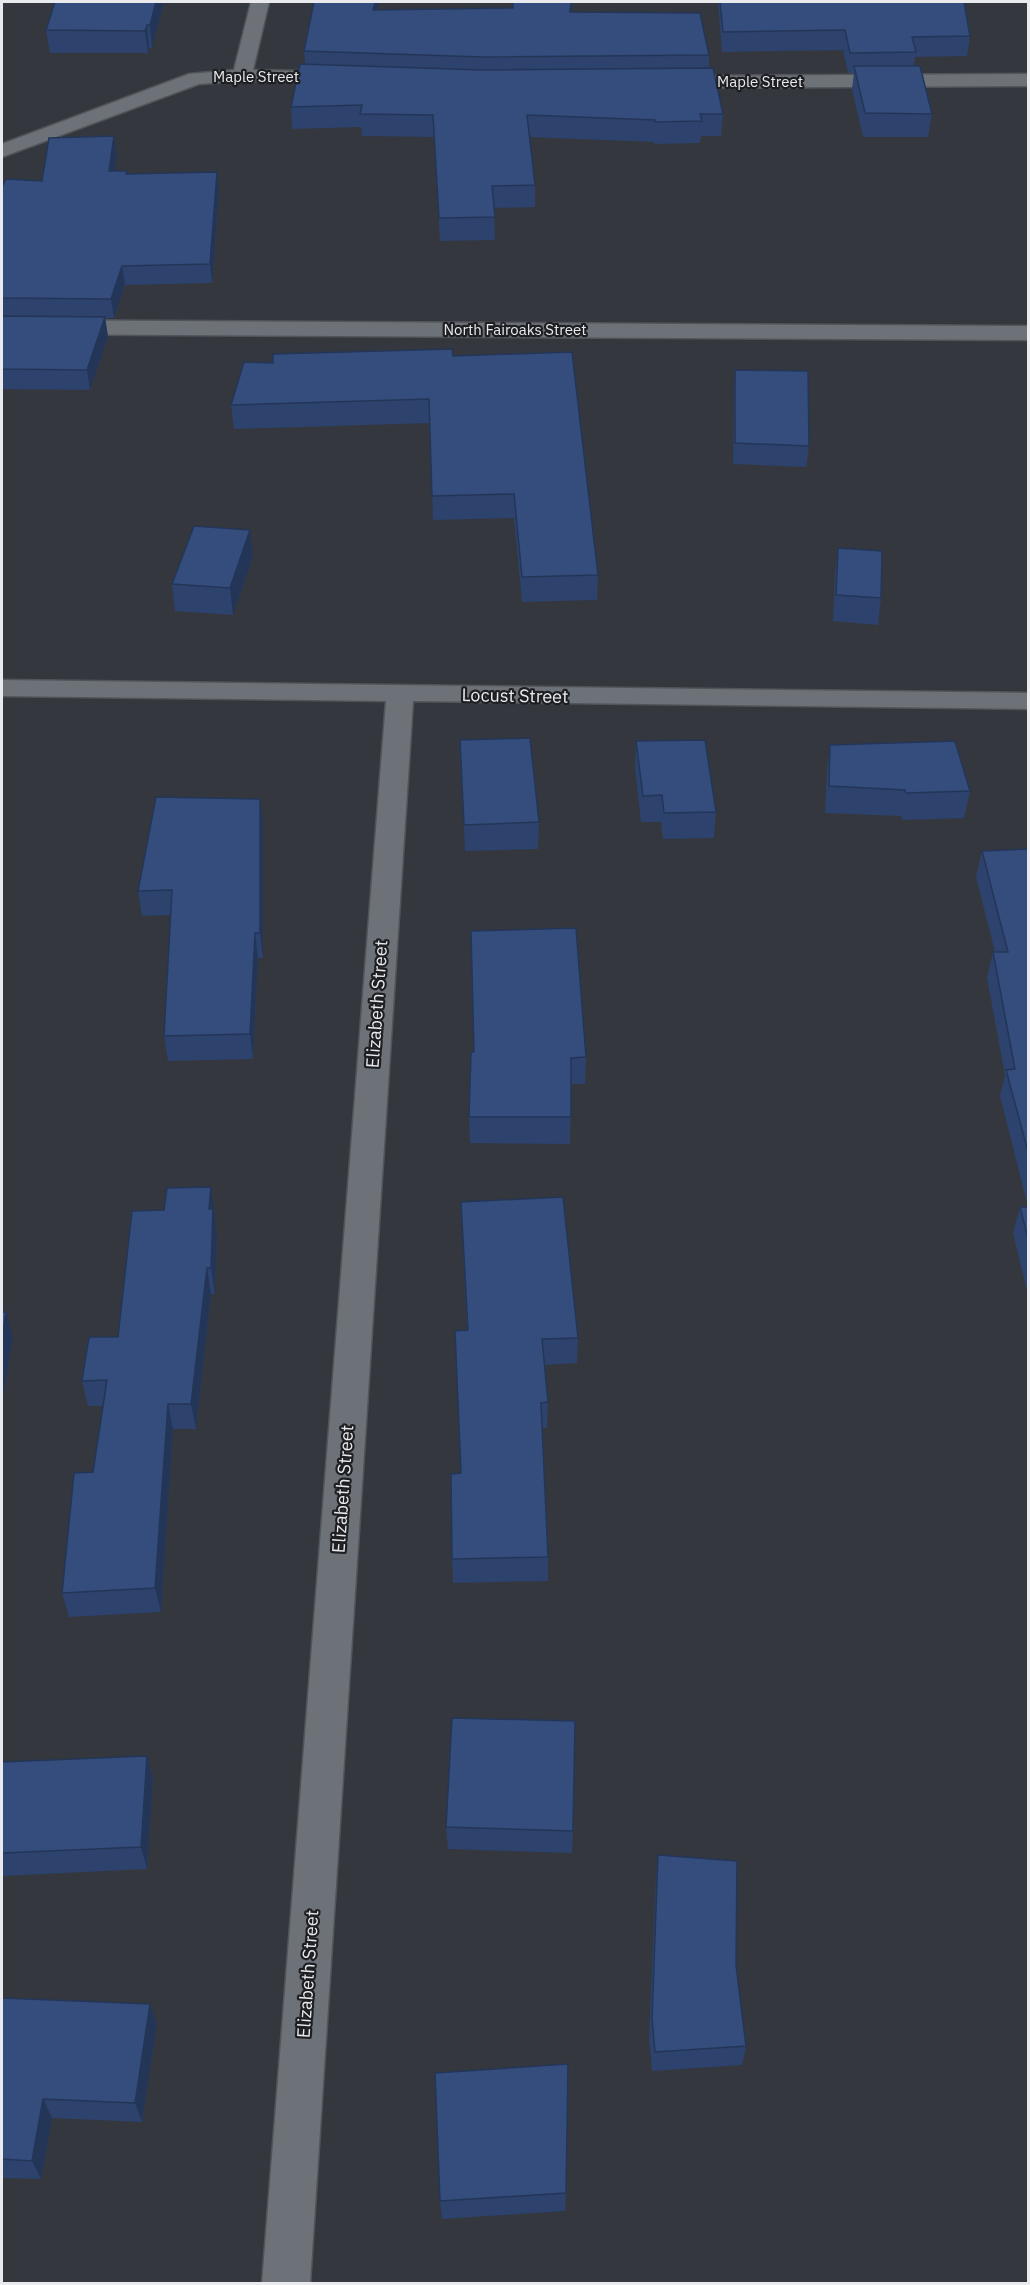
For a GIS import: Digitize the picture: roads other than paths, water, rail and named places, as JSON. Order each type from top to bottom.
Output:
[{"type":"street","points":[[242,75],[261,2]]},
{"type":"street","name":"Maple Street","points":[[2,151],[196,78],[242,75],[357,79]]},
{"type":"street","name":"Maple Street","points":[[649,82],[1029,80]]},
{"type":"street","name":"North Fairoaks Street","points":[[2,327],[1029,333]]},
{"type":"street","name":"Locust Street","points":[[2,688],[1029,701]]},
{"type":"street","name":"Elizabeth Street","points":[[286,2283],[400,694]]}]
